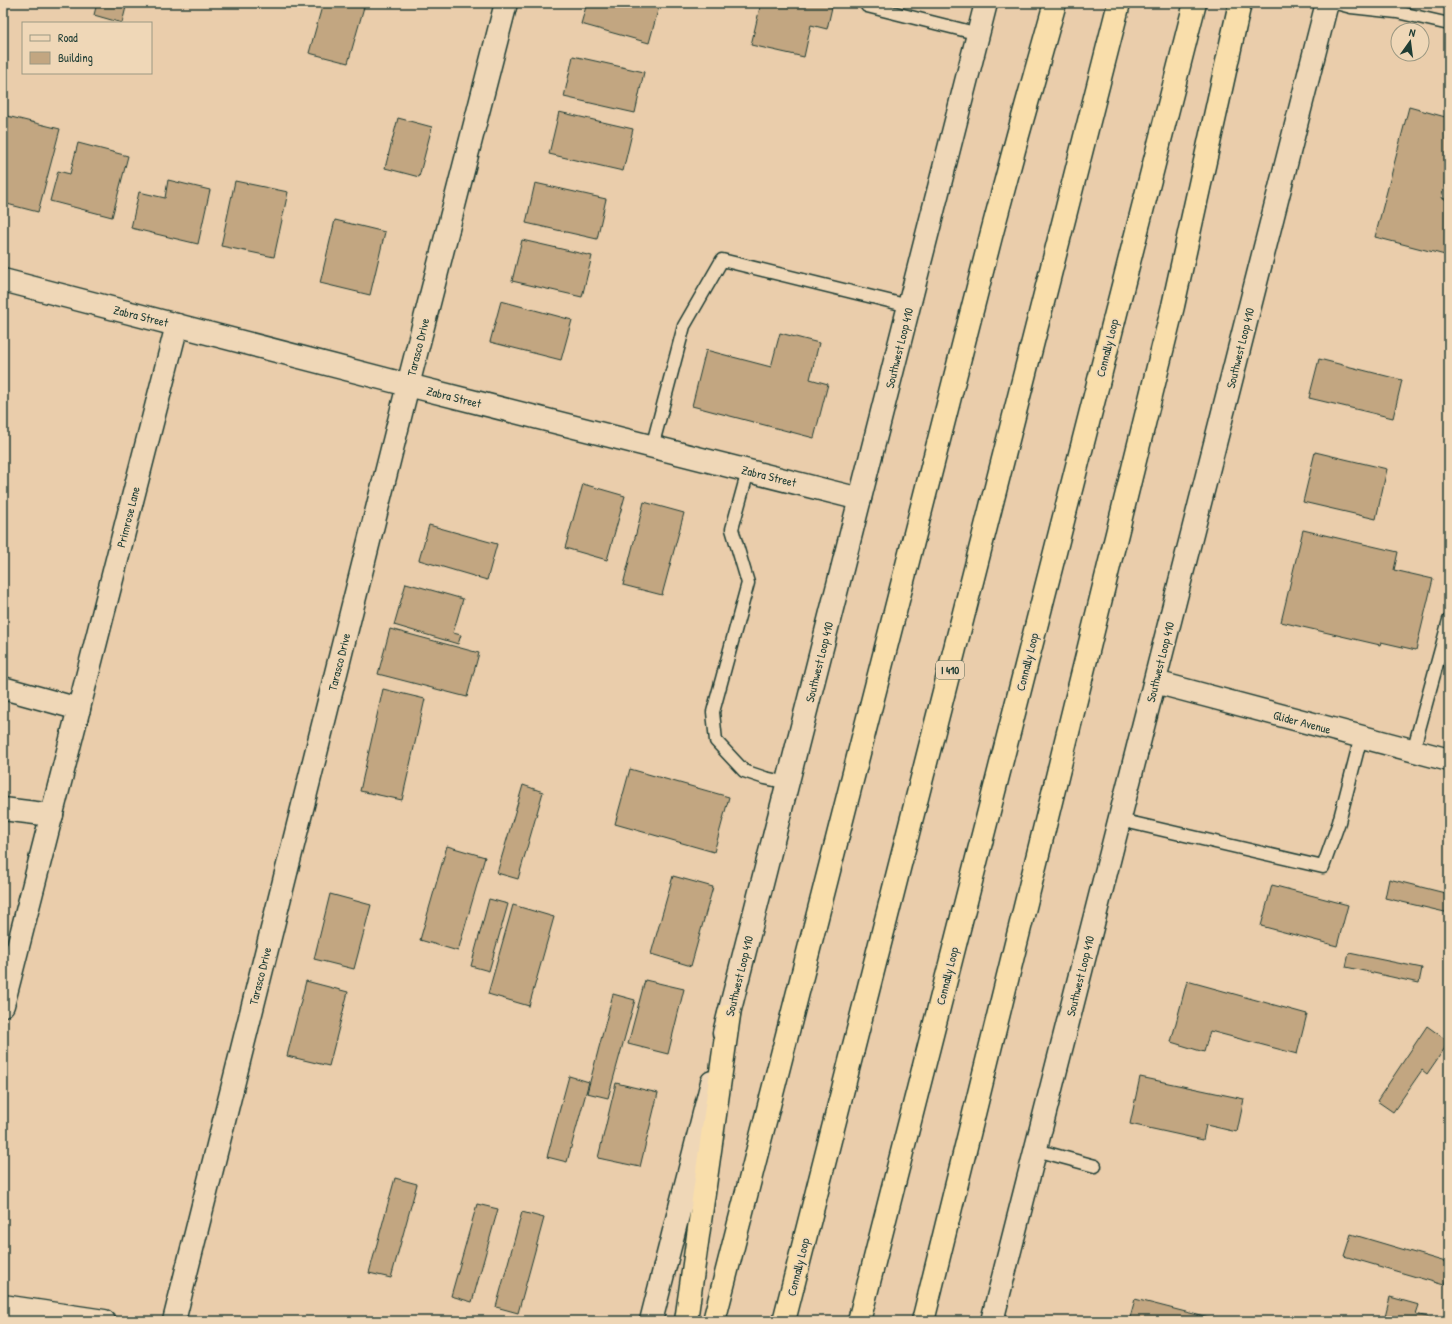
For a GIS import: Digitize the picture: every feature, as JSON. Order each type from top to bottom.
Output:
[{"type":"highway","points":[[714,1321],[990,236],[1055,3]]},
{"type":"highway","name":"Connally Loop","points":[[784,1321],[1119,3]]},
{"type":"highway","name":"Connally Loop","points":[[859,1321],[1195,3]]},
{"type":"highway","points":[[923,1321],[1173,306],[1240,3]]},
{"type":"highway","points":[[686,1321],[729,1015]]},
{"type":"street","name":"Tarasco Drive","points":[[174,1321],[408,385],[506,3]]},
{"type":"street","name":"Southwest Loop 410","points":[[650,1321],[986,3]]},
{"type":"street","name":"Southwest Loop 410","points":[[992,1321],[1327,3]]},
{"type":"street","name":"Zabra Street","points":[[3,280],[408,385],[860,499]]},
{"type":"street","name":"Primrose Lane","points":[[3,1005],[177,325]]},
{"type":"street","name":"Glider Avenue","points":[[1155,682],[1361,738],[1449,760]]},
{"type":"street","points":[[3,688],[79,708]]},
{"type":"street","points":[[3,809],[52,815]]},
{"type":"street","points":[[3,1306],[104,1321]]},
{"type":"lane","points":[[1336,3],[1350,7],[1397,12],[1449,24]]},
{"type":"lane","points":[[866,6],[979,34]]},
{"type":"lane","points":[[652,447],[684,326],[722,260],[909,306]]},
{"type":"lane","points":[[748,471],[732,529],[748,583],[713,712],[716,741],[744,771],[765,778],[788,783]]},
{"type":"lane","points":[[1413,751],[1449,620]]},
{"type":"lane","points":[[1120,820],[1323,867],[1339,822],[1361,738]]},
{"type":"lane","points":[[1036,1150],[1095,1166]]},
{"type":"building","points":[[97,3],[127,3],[122,22],[94,15]]},
{"type":"building","points":[[323,3],[348,3],[364,7],[348,63],[309,53]]},
{"type":"building","points":[[587,3],[660,3],[649,43],[581,24]]},
{"type":"building","points":[[761,3],[833,3],[827,29],[811,25],[804,57],[751,45]]},
{"type":"building","points":[[573,56],[644,72],[635,113],[564,97]]},
{"type":"building","points":[[1409,107],[1449,118],[1449,169],[1441,198],[1449,200],[1449,256],[1375,237]]},
{"type":"building","points":[[559,112],[633,129],[623,171],[549,154]]},
{"type":"building","points":[[3,115],[60,129],[38,212],[3,203]]},
{"type":"building","points":[[398,118],[432,127],[419,177],[385,168]]},
{"type":"building","points":[[78,143],[128,156],[112,217],[50,201],[58,171],[70,174]]},
{"type":"building","points":[[168,180],[210,190],[198,244],[131,228],[139,192],[165,198]]},
{"type":"building","points":[[235,181],[288,192],[274,257],[221,246]]},
{"type":"building","points":[[535,183],[606,199],[597,239],[526,223]]},
{"type":"building","points":[[335,220],[385,232],[370,295],[320,283]]},
{"type":"building","points":[[522,240],[592,256],[582,297],[512,281]]},
{"type":"building","points":[[501,301],[572,320],[561,360],[490,342]]},
{"type":"building","points":[[780,333],[819,343],[810,379],[828,384],[814,438],[692,406],[706,350],[771,367]]},
{"type":"building","points":[[1319,359],[1402,380],[1393,418],[1309,398]]},
{"type":"building","points":[[1315,452],[1387,469],[1376,519],[1303,502]]},
{"type":"building","points":[[583,484],[625,496],[607,560],[565,548]]},
{"type":"building","points":[[644,502],[684,513],[662,595],[623,585]]},
{"type":"building","points":[[429,525],[497,544],[487,580],[419,560]]},
{"type":"building","points":[[1303,530],[1398,552],[1394,570],[1433,579],[1416,650],[1381,642],[1380,645],[1281,622]]},
{"type":"building","points":[[406,583],[463,599],[453,633],[461,635],[458,644],[394,625]]},
{"type":"building","points":[[390,629],[479,653],[467,697],[378,674]]},
{"type":"building","points":[[383,689],[425,699],[402,800],[360,791]]},
{"type":"building","points":[[630,769],[729,797],[714,852],[615,824]]},
{"type":"building","points":[[523,785],[543,792],[518,879],[497,873]]},
{"type":"building","points":[[447,846],[485,857],[458,951],[420,940]]},
{"type":"building","points":[[673,876],[713,887],[691,966],[651,954]]},
{"type":"building","points":[[1389,879],[1449,894],[1449,913],[1385,898]]},
{"type":"building","points":[[1272,885],[1348,905],[1337,946],[1261,926]]},
{"type":"building","points":[[330,894],[371,905],[354,969],[314,959]]},
{"type":"building","points":[[489,899],[508,904],[489,971],[471,966]]},
{"type":"building","points":[[513,905],[554,917],[529,1006],[488,994]]},
{"type":"building","points":[[1349,953],[1422,968],[1419,983],[1346,967]]},
{"type":"building","points":[[645,980],[684,989],[668,1054],[628,1044]]},
{"type":"building","points":[[306,981],[348,992],[329,1066],[287,1056]]},
{"type":"building","points":[[1187,981],[1307,1014],[1297,1054],[1210,1031],[1204,1052],[1171,1042]]},
{"type":"building","points":[[613,994],[635,1000],[608,1098],[587,1093]]},
{"type":"building","points":[[1427,1026],[1449,1042],[1427,1074],[1422,1070],[1393,1112],[1377,1101]]},
{"type":"building","points":[[569,1076],[589,1082],[567,1162],[547,1157]]},
{"type":"building","points":[[1140,1077],[1244,1099],[1237,1132],[1206,1125],[1203,1140],[1130,1124]]},
{"type":"building","points":[[616,1083],[658,1093],[640,1167],[598,1158]]},
{"type":"building","points":[[395,1178],[417,1184],[391,1278],[369,1273]]},
{"type":"building","points":[[477,1204],[498,1209],[472,1302],[451,1296]]},
{"type":"building","points":[[522,1212],[544,1218],[518,1313],[496,1307]]},
{"type":"building","points":[[1351,1234],[1449,1263],[1449,1269],[1444,1285],[1344,1256]]},
{"type":"building","points":[[1390,1297],[1419,1305],[1416,1314],[1435,1319],[1434,1321],[1384,1321]]},
{"type":"building","points":[[1135,1299],[1217,1320],[1217,1321],[1129,1321]]}]
